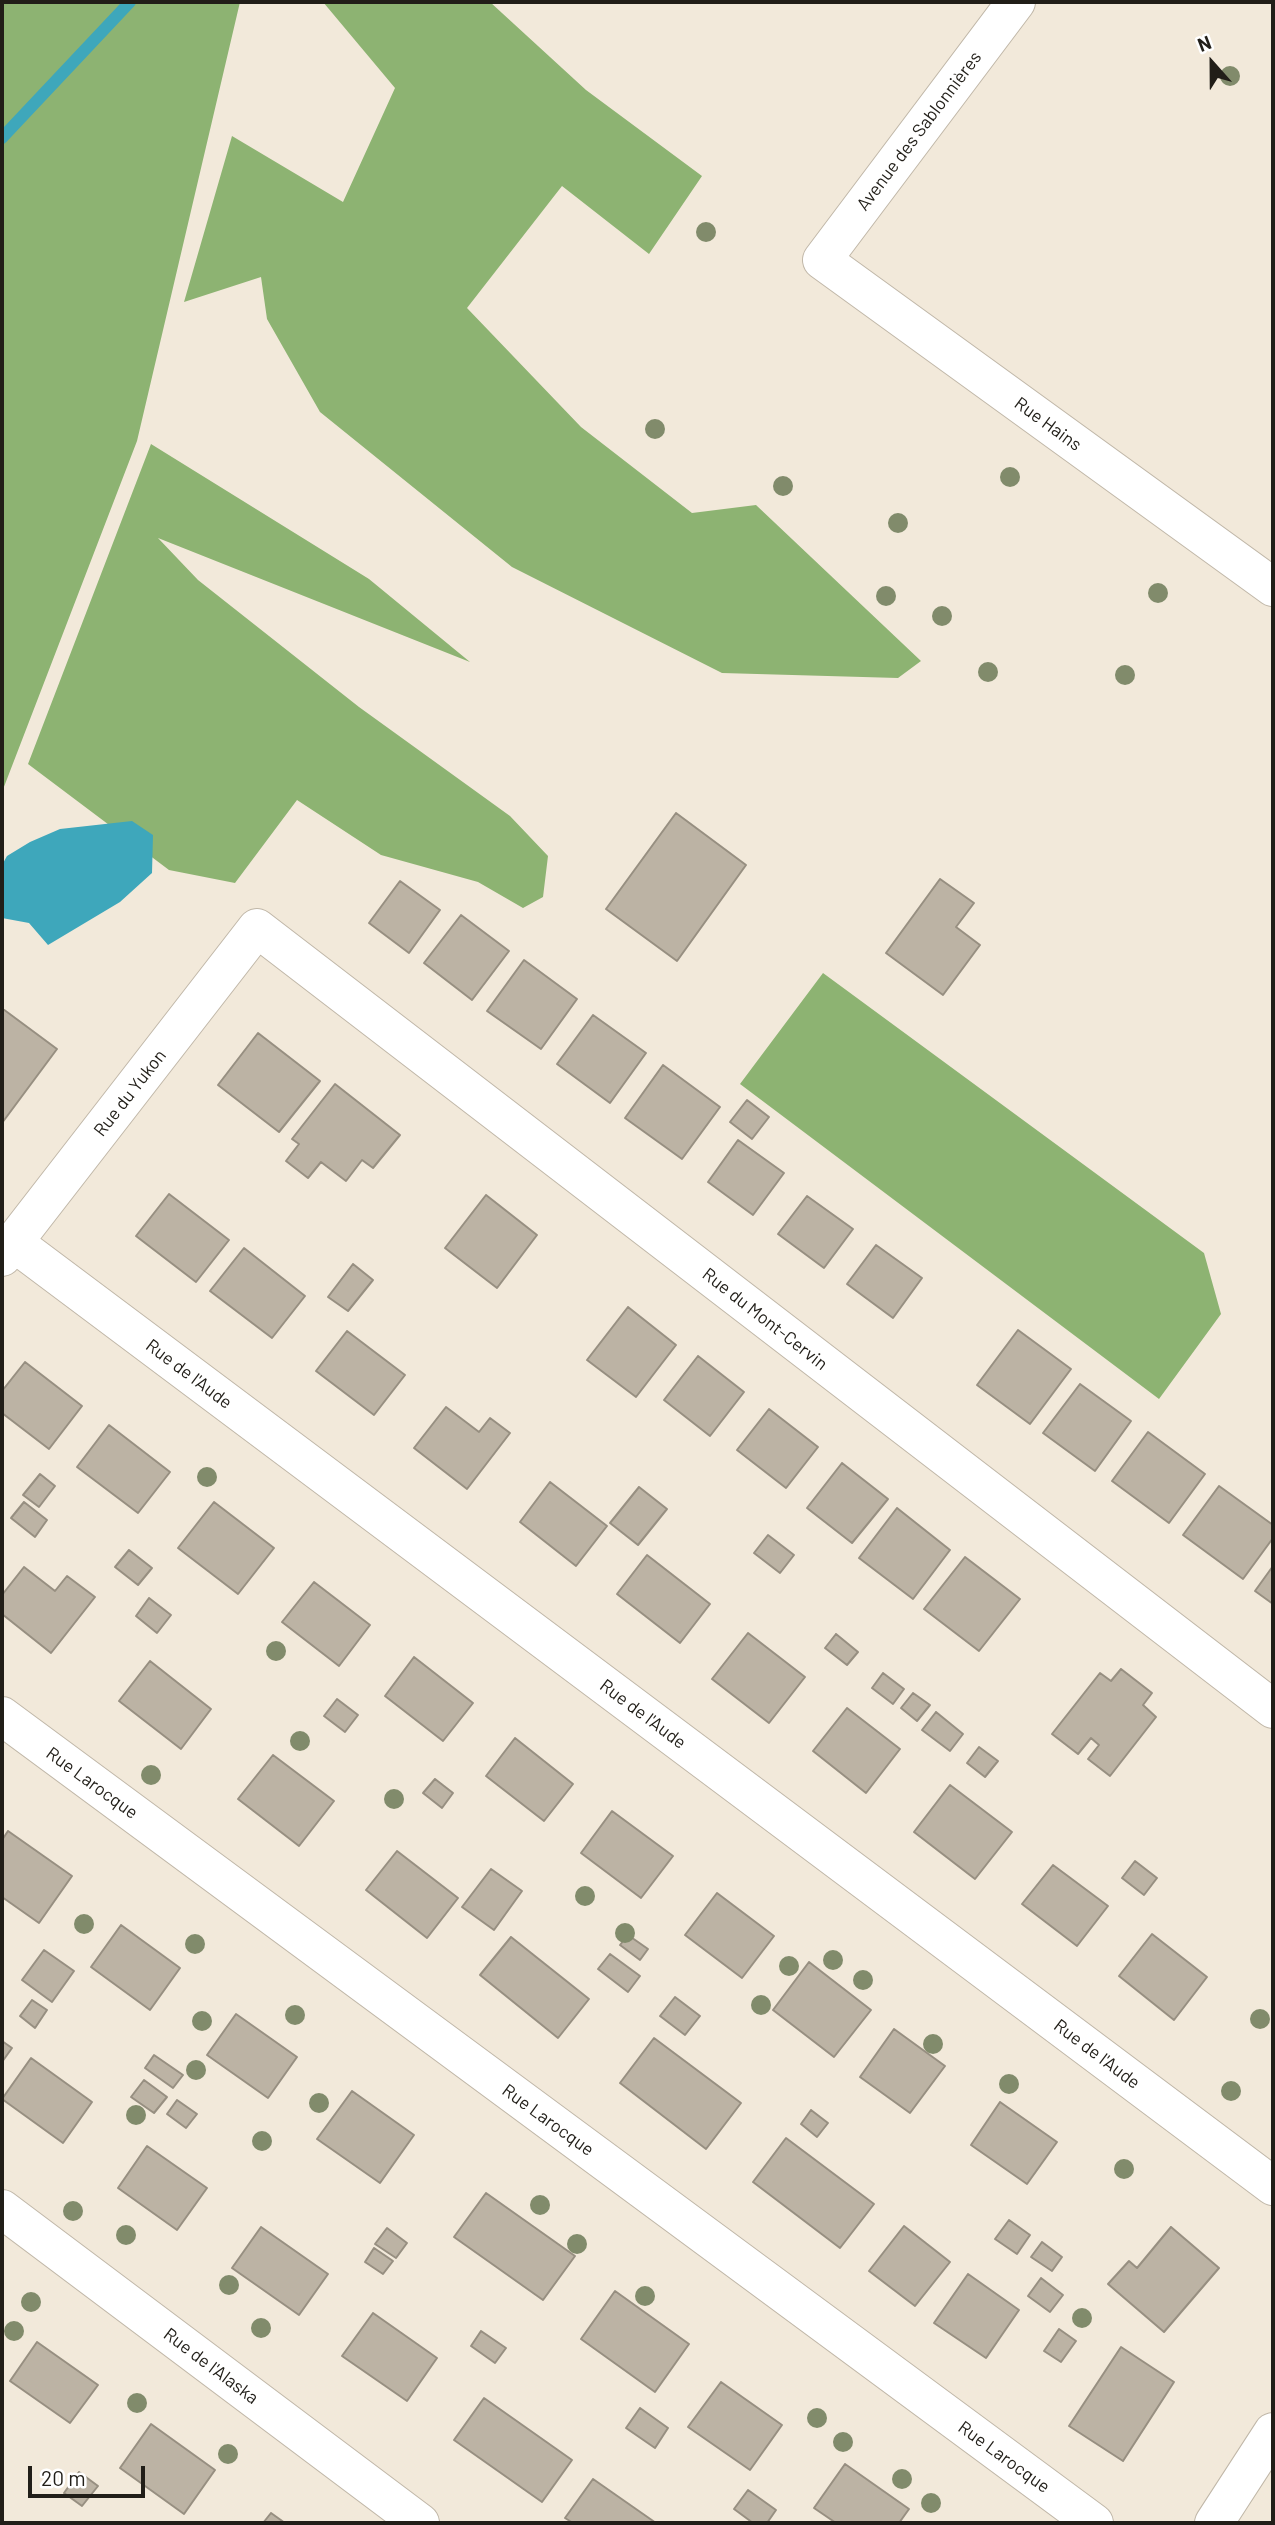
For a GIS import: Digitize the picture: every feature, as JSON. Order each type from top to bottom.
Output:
[{"type":"street","name":"Avenue des Sablonnières","points":[[822,260],[1016,2]]},
{"type":"street","name":"Rue Hains","points":[[822,260],[1273,587]]},
{"type":"street","name":"Rue du Yukon","points":[[7,1250],[257,928]]},
{"type":"street","name":"Rue du Mont-Cervin","points":[[257,928],[1273,1709]]},
{"type":"street","name":"Rue de l'Aude","points":[[7,1250],[1273,2186]]},
{"type":"street","name":"Rue Larocque","points":[[2,1716],[1094,2523]]},
{"type":"street","name":"Rue de l'Alaska","points":[[2,2209],[420,2523]]},
{"type":"street","points":[[1214,2523],[1273,2432]]},
{"type":"green space","points":[[2,2],[240,2],[137,441],[2,792]]},
{"type":"green space","points":[[323,2],[490,2],[586,90],[702,176],[649,254],[562,186],[467,308],[581,427],[692,513],[756,505],[921,661],[898,678],[722,673],[512,567],[320,412],[267,319],[261,277],[184,302],[232,136],[343,202],[395,88]]},
{"type":"green space","points":[[151,444],[369,579],[470,662],[158,538],[198,580],[359,707],[510,816],[548,856],[543,897],[523,908],[478,882],[381,855],[297,800],[235,883],[169,870],[28,764]]},
{"type":"green space","points":[[823,973],[1204,1253],[1221,1314],[1159,1399],[740,1084]]},
{"type":"water","points":[[132,821],[153,835],[152,873],[120,902],[48,945],[29,923],[2,918],[2,865],[7,856],[60,829]]},
{"type":"building","points":[[676,813],[746,865],[677,961],[606,909]]},
{"type":"building","points":[[940,879],[974,903],[956,927],[980,945],[943,995],[886,953]]},
{"type":"building","points":[[400,881],[440,910],[409,953],[369,923]]},
{"type":"building","points":[[461,915],[509,951],[472,1000],[424,963]]},
{"type":"building","points":[[524,960],[577,999],[541,1049],[487,1011]]},
{"type":"building","points":[[3,1009],[57,1049],[2,1123],[2,1011]]},
{"type":"building","points":[[593,1015],[646,1053],[610,1103],[557,1064]]},
{"type":"building","points":[[258,1033],[320,1081],[279,1132],[218,1085]]},
{"type":"building","points":[[663,1065],[720,1107],[682,1159],[625,1118]]},
{"type":"building","points":[[335,1084],[400,1135],[373,1168],[362,1160],[346,1181],[321,1162],[308,1178],[286,1161],[299,1144],[292,1139]]},
{"type":"building","points":[[747,1100],[769,1117],[752,1139],[730,1122]]},
{"type":"building","points":[[738,1140],[784,1173],[753,1215],[708,1182]]},
{"type":"building","points":[[169,1194],[229,1240],[196,1282],[136,1236]]},
{"type":"building","points":[[486,1195],[537,1235],[497,1288],[445,1248]]},
{"type":"building","points":[[807,1196],[853,1229],[824,1268],[778,1234]]},
{"type":"building","points":[[876,1245],[922,1278],[893,1318],[847,1284]]},
{"type":"building","points":[[244,1248],[305,1296],[272,1338],[210,1291]]},
{"type":"building","points":[[353,1264],[373,1280],[348,1311],[328,1297]]},
{"type":"building","points":[[628,1307],[676,1345],[636,1397],[587,1360]]},
{"type":"building","points":[[1018,1330],[1071,1369],[1030,1424],[977,1385]]},
{"type":"building","points":[[347,1331],[405,1375],[374,1415],[316,1371]]},
{"type":"building","points":[[698,1356],[744,1392],[710,1436],[664,1400]]},
{"type":"building","points":[[25,1362],[82,1406],[49,1449],[2,1413],[2,1391]]},
{"type":"building","points":[[1080,1384],[1131,1421],[1095,1471],[1043,1433]]},
{"type":"building","points":[[446,1407],[479,1432],[490,1418],[510,1433],[467,1489],[414,1448]]},
{"type":"building","points":[[769,1409],[818,1447],[786,1488],[737,1450]]},
{"type":"building","points":[[109,1425],[170,1472],[138,1513],[77,1467]]},
{"type":"building","points":[[1148,1432],[1205,1474],[1169,1523],[1112,1481]]},
{"type":"building","points":[[842,1463],[888,1499],[852,1543],[807,1508]]},
{"type":"building","points":[[40,1474],[55,1486],[39,1507],[23,1495]]},
{"type":"building","points":[[550,1482],[607,1526],[576,1566],[520,1522]]},
{"type":"building","points":[[1219,1486],[1273,1525],[1273,1538],[1243,1579],[1183,1535]]},
{"type":"building","points":[[639,1487],[667,1509],[638,1545],[610,1523]]},
{"type":"building","points":[[24,1502],[47,1520],[35,1537],[11,1518]]},
{"type":"building","points":[[214,1502],[274,1548],[238,1594],[178,1548]]},
{"type":"building","points":[[897,1508],[950,1550],[913,1599],[859,1558]]},
{"type":"building","points":[[768,1535],[794,1555],[780,1573],[754,1553]]},
{"type":"building","points":[[129,1550],[152,1568],[138,1585],[115,1567]]},
{"type":"building","points":[[647,1555],[710,1604],[680,1643],[617,1594]]},
{"type":"building","points":[[965,1557],[1020,1599],[979,1651],[924,1609]]},
{"type":"building","points":[[1273,1566],[1273,1604],[1255,1591]]},
{"type":"building","points":[[24,1567],[55,1591],[67,1576],[95,1597],[51,1653],[2,1614],[2,1595]]},
{"type":"building","points":[[314,1582],[370,1625],[339,1666],[282,1622]]},
{"type":"building","points":[[149,1598],[171,1615],[157,1633],[136,1616]]},
{"type":"building","points":[[748,1633],[805,1677],[769,1723],[712,1679]]},
{"type":"building","points":[[836,1634],[858,1652],[847,1665],[825,1648]]},
{"type":"building","points":[[414,1657],[473,1703],[443,1741],[385,1696]]},
{"type":"building","points":[[150,1661],[211,1709],[181,1749],[119,1701]]},
{"type":"building","points":[[1121,1669],[1152,1693],[1143,1705],[1156,1717],[1110,1776],[1088,1759],[1099,1745],[1091,1738],[1078,1754],[1052,1734],[1100,1673],[1111,1681]]},
{"type":"building","points":[[883,1673],[904,1689],[893,1704],[872,1688]]},
{"type":"building","points":[[913,1693],[930,1705],[917,1721],[901,1708]]},
{"type":"building","points":[[337,1699],[358,1715],[345,1732],[324,1716]]},
{"type":"building","points":[[847,1708],[900,1749],[866,1793],[813,1751]]},
{"type":"building","points":[[936,1712],[963,1734],[950,1751],[922,1730]]},
{"type":"building","points":[[515,1738],[573,1784],[544,1821],[486,1776]]},
{"type":"building","points":[[979,1747],[998,1761],[985,1777],[967,1763]]},
{"type":"building","points":[[273,1755],[334,1801],[299,1846],[238,1799]]},
{"type":"building","points":[[435,1779],[453,1793],[442,1808],[423,1793]]},
{"type":"building","points":[[950,1785],[1012,1832],[975,1879],[914,1832]]},
{"type":"building","points":[[612,1811],[673,1856],[641,1898],[581,1853]]},
{"type":"building","points":[[8,1831],[72,1876],[39,1923],[2,1897],[2,1840]]},
{"type":"building","points":[[397,1851],[458,1898],[427,1938],[366,1890]]},
{"type":"building","points":[[1135,1861],[1157,1878],[1144,1895],[1122,1878]]},
{"type":"building","points":[[1053,1865],[1108,1906],[1077,1946],[1022,1904]]},
{"type":"building","points":[[491,1869],[522,1891],[494,1930],[462,1907]]},
{"type":"building","points":[[717,1893],[774,1936],[742,1978],[685,1935]]},
{"type":"building","points":[[121,1925],[180,1968],[150,2010],[91,1967]]},
{"type":"building","points":[[1152,1934],[1207,1977],[1174,2020],[1119,1976]]},
{"type":"building","points":[[628,1935],[648,1949],[640,1960],[620,1945]]},
{"type":"building","points":[[511,1937],[589,1999],[558,2038],[480,1975]]},
{"type":"building","points":[[44,1950],[74,1971],[52,2002],[22,1980]]},
{"type":"building","points":[[610,1954],[640,1976],[628,1992],[598,1969]]},
{"type":"building","points":[[809,1962],[871,2010],[834,2057],[773,2010]]},
{"type":"building","points":[[675,1997],[700,2016],[685,2035],[660,2016]]},
{"type":"building","points":[[32,2000],[47,2010],[35,2028],[20,2016]]},
{"type":"building","points":[[236,2014],[297,2057],[268,2098],[207,2055]]},
{"type":"building","points":[[894,2029],[945,2066],[910,2113],[860,2077]]},
{"type":"building","points":[[654,2038],[741,2103],[706,2149],[620,2083]]},
{"type":"building","points":[[2,2041],[12,2048],[2,2062]]},
{"type":"building","points":[[154,2055],[183,2075],[173,2088],[145,2068]]},
{"type":"building","points":[[31,2058],[92,2102],[63,2143],[2,2099]]},
{"type":"building","points":[[144,2080],[167,2097],[154,2113],[131,2097]]},
{"type":"building","points":[[352,2091],[414,2135],[380,2183],[317,2139]]},
{"type":"building","points":[[177,2100],[197,2114],[186,2128],[167,2114]]},
{"type":"building","points":[[1000,2102],[1057,2142],[1027,2184],[971,2145]]},
{"type":"building","points":[[811,2110],[828,2123],[817,2137],[801,2124]]},
{"type":"building","points":[[786,2138],[874,2204],[840,2248],[753,2182]]},
{"type":"building","points":[[147,2146],[207,2188],[177,2230],[118,2188]]},
{"type":"building","points":[[486,2193],[575,2256],[543,2300],[454,2237]]},
{"type":"building","points":[[1009,2220],[1030,2235],[1017,2254],[995,2239]]},
{"type":"building","points":[[904,2226],[950,2262],[915,2306],[869,2271]]},
{"type":"building","points":[[261,2227],[328,2274],[299,2315],[232,2268]]},
{"type":"building","points":[[1171,2227],[1219,2268],[1164,2332],[1108,2284],[1129,2261],[1137,2268]]},
{"type":"building","points":[[387,2228],[407,2243],[396,2258],[375,2244]]},
{"type":"building","points":[[1042,2242],[1062,2257],[1052,2271],[1031,2257]]},
{"type":"building","points":[[374,2248],[393,2261],[383,2274],[365,2262]]},
{"type":"building","points":[[968,2274],[1019,2310],[986,2358],[934,2323]]},
{"type":"building","points":[[1041,2278],[1063,2295],[1050,2312],[1028,2296]]},
{"type":"building","points":[[615,2291],[689,2344],[655,2392],[581,2339]]},
{"type":"building","points":[[373,2313],[437,2358],[407,2401],[342,2356]]},
{"type":"building","points":[[1059,2329],[1076,2341],[1061,2362],[1044,2351]]},
{"type":"building","points":[[481,2331],[506,2348],[495,2363],[471,2346]]},
{"type":"building","points":[[37,2342],[98,2385],[70,2423],[10,2381]]},
{"type":"building","points":[[1121,2347],[1174,2382],[1123,2461],[1069,2426]]},
{"type":"building","points":[[721,2382],[782,2425],[750,2470],[688,2427]]},
{"type":"building","points":[[484,2398],[572,2460],[542,2502],[454,2440]]},
{"type":"building","points":[[640,2408],[668,2428],[655,2448],[626,2428]]},
{"type":"building","points":[[151,2424],[215,2470],[184,2514],[120,2468]]},
{"type":"building","points":[[845,2464],[909,2509],[899,2523],[836,2523],[814,2508]]},
{"type":"building","points":[[79,2472],[98,2486],[82,2506],[64,2493]]},
{"type":"building","points":[[593,2479],[656,2523],[573,2523],[565,2518]]},
{"type":"building","points":[[748,2490],[776,2510],[767,2523],[753,2523],[734,2509]]},
{"type":"building","points":[[271,2513],[285,2523],[263,2523]]},
{"type":"waterway","points":[[2,138],[130,2]]}]
